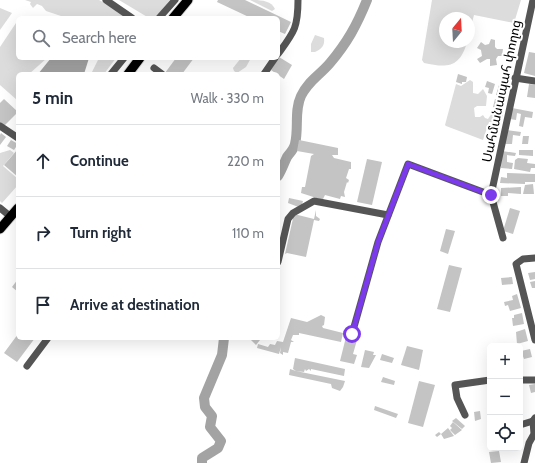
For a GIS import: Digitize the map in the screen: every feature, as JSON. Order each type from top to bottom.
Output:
[{"type":"main road","points":[[175,16],[188,0]]},
{"type":"main road","points":[[130,72],[138,60]]},
{"type":"main road","points":[[0,229],[16,211]]},
{"type":"street","points":[[106,0],[129,16]]},
{"type":"street","points":[[161,16],[175,0]]},
{"type":"street","points":[[280,51],[291,36],[298,21],[298,0]]},
{"type":"street","name":"Սահմանապահ փողոց","points":[[492,191],[515,78],[533,0]]},
{"type":"street","points":[[113,72],[122,60]]},
{"type":"street","points":[[265,72],[274,60]]},
{"type":"street","points":[[154,68],[159,72]]},
{"type":"street","points":[[515,78],[535,81]]},
{"type":"street","points":[[0,126],[16,137]]},
{"type":"street","points":[[352,334],[388,215],[408,164],[492,191],[503,238]]},
{"type":"street","points":[[280,253],[288,219],[293,213],[314,201],[388,215]]},
{"type":"street","points":[[0,208],[11,217]]},
{"type":"street","points":[[535,258],[524,259],[516,264],[535,340]]},
{"type":"street","points":[[27,366],[46,340]]},
{"type":"street","points":[[465,415],[457,398],[455,385],[487,380]]},
{"type":"street","points":[[523,380],[535,380]]},
{"type":"street","points":[[523,424],[534,419],[534,434],[529,443],[524,463]]},
{"type":"shaded area","points":[[25,0],[99,0],[127,16],[61,16],[46,11],[42,6],[37,4],[33,8],[30,4],[31,2]]},
{"type":"shaded area","points":[[119,0],[170,0],[157,16],[146,16]]},
{"type":"shaded area","points":[[250,0],[261,0],[268,2],[275,9],[272,11]]},
{"type":"shaded area","points":[[432,0],[521,0],[514,23],[475,15],[475,12],[439,12],[439,48],[465,48],[464,51],[461,57],[452,64],[439,65],[424,63],[422,60]]},
{"type":"shaded area","points":[[0,8],[12,13],[0,30]]},
{"type":"shaded area","points":[[16,23],[16,60],[45,60],[31,72],[16,72],[16,99],[0,85],[0,47]]},
{"type":"shaded area","points":[[315,35],[324,38],[324,43],[320,50],[311,52],[311,44]]},
{"type":"shaded area","points":[[49,60],[88,60],[85,72],[40,72]]},
{"type":"shaded area","points":[[98,60],[114,60],[106,72],[92,72]]},
{"type":"shaded area","points":[[239,60],[250,60],[246,67],[238,72],[234,71],[233,68]]},
{"type":"shaded area","points":[[470,80],[473,82],[473,93],[478,94],[483,89],[487,96],[486,106],[477,106],[474,108],[475,117],[480,117],[483,115],[488,119],[492,113],[497,111],[503,115],[501,122],[489,122],[483,140],[445,125],[456,84],[461,86]]},
{"type":"shaded area","points":[[10,150],[14,153],[3,166],[16,177],[16,187],[2,203],[0,201],[0,153]]},
{"type":"building","points":[[218,0],[245,0],[278,16],[247,16],[217,2]]},
{"type":"building","points":[[280,17],[291,22],[285,34],[280,32]]},
{"type":"building","points":[[491,39],[495,40],[495,47],[497,49],[503,49],[502,56],[498,56],[496,59],[497,65],[490,66],[490,59],[480,63],[477,59],[482,56],[481,50],[477,48],[481,42],[485,45],[489,44]]},
{"type":"building","points":[[529,52],[535,53],[535,76],[524,73]]},
{"type":"building","points":[[280,58],[292,65],[284,79],[280,76],[280,72],[274,72],[271,70],[277,60],[280,60]]},
{"type":"building","points":[[175,60],[192,60],[184,72],[166,72]]},
{"type":"building","points":[[458,74],[467,77],[466,82],[462,82],[462,84],[456,82]]},
{"type":"building","points":[[487,81],[495,84],[492,94],[488,93],[489,88],[485,87]]},
{"type":"building","points":[[529,84],[535,85],[535,98],[527,97]]},
{"type":"building","points":[[499,85],[506,86],[504,97],[496,95]]},
{"type":"building","points":[[4,99],[16,110],[16,114],[4,126],[0,122],[0,103]]},
{"type":"building","points":[[495,99],[503,101],[500,109],[493,107]]},
{"type":"building","points":[[512,108],[533,112],[532,118],[525,117],[523,127],[519,126],[521,114],[517,113],[516,120],[510,119]]},
{"type":"building","points":[[507,130],[521,132],[520,136],[513,135],[512,144],[505,144]]},
{"type":"building","points":[[1,133],[6,137],[0,145],[0,135]]},
{"type":"building","points":[[488,135],[495,137],[494,141],[487,139]]},
{"type":"building","points":[[523,136],[529,136],[528,144],[522,144]]},
{"type":"building","points":[[11,140],[16,143],[14,150],[7,146]]},
{"type":"building","points":[[299,140],[338,148],[338,155],[332,155],[334,158],[351,162],[351,169],[349,169],[346,178],[349,180],[344,192],[345,197],[341,196],[340,199],[325,195],[323,199],[326,201],[301,193],[302,187],[305,187],[311,156],[314,154],[297,151]]},
{"type":"building","points":[[519,150],[533,150],[533,156],[519,155]]},
{"type":"building","points":[[16,151],[16,175],[4,165]]},
{"type":"building","points":[[502,151],[516,153],[515,156],[507,155],[507,162],[513,163],[512,169],[501,168]]},
{"type":"building","points":[[518,158],[528,159],[527,163],[535,164],[535,168],[531,168],[530,172],[514,169],[515,160]]},
{"type":"building","points":[[367,159],[382,162],[372,205],[357,202]]},
{"type":"building","points":[[507,173],[535,174],[535,182],[525,182],[525,184],[500,183],[501,177],[507,178]]},
{"type":"building","points":[[533,184],[534,194],[523,194],[525,185]]},
{"type":"building","points":[[521,187],[521,194],[508,193],[508,196],[501,196],[501,188]]},
{"type":"building","points":[[289,198],[303,201],[301,208],[288,203]]},
{"type":"building","points":[[510,208],[520,211],[513,234],[503,231]]},
{"type":"building","points":[[316,210],[316,216],[320,219],[319,221],[314,220],[306,257],[287,253],[285,254],[294,214],[314,219]]},
{"type":"building","points":[[446,229],[455,231],[448,254],[440,251]]},
{"type":"building","points":[[449,265],[462,268],[450,312],[437,309]]},
{"type":"building","points":[[535,272],[535,279],[530,280],[528,273]]},
{"type":"building","points":[[512,277],[513,284],[502,285],[501,278]]},
{"type":"building","points":[[535,281],[535,288],[532,288],[530,282]]},
{"type":"building","points":[[16,282],[16,290],[12,287]]},
{"type":"building","points":[[517,294],[521,308],[510,311],[508,305],[505,306],[504,302],[513,300],[512,296]]},
{"type":"building","points":[[522,313],[524,324],[513,326],[512,318],[514,318],[514,315]]},
{"type":"building","points":[[321,315],[325,317],[324,325],[322,326],[323,328],[343,333],[341,342],[299,333],[299,335],[293,335],[291,340],[294,342],[291,342],[288,353],[283,352],[283,355],[280,353],[281,347],[279,354],[257,348],[258,344],[268,347],[270,344],[275,345],[277,341],[283,342],[291,318],[307,322]]},
{"type":"building","points":[[525,329],[528,341],[517,343],[516,332]]},
{"type":"building","points":[[16,337],[16,340],[34,340],[17,362],[4,353]]},
{"type":"building","points":[[346,337],[357,340],[353,354],[357,355],[354,364],[340,361]]},
{"type":"building","points":[[251,340],[260,340],[256,345]]},
{"type":"building","points":[[407,346],[423,350],[419,370],[401,365]]},
{"type":"building","points":[[530,349],[532,357],[524,359],[523,351]]},
{"type":"building","points":[[365,350],[374,352],[373,355],[376,355],[369,368],[361,367]]},
{"type":"building","points":[[382,354],[394,358],[392,363],[380,360]]},
{"type":"building","points":[[295,358],[345,369],[344,376],[311,369],[311,371],[309,369],[306,371],[305,369],[304,372],[296,371],[293,369]]},
{"type":"building","points":[[290,369],[345,381],[340,391],[332,388],[331,384],[289,375]]},
{"type":"building","points":[[383,377],[395,381],[394,385],[381,382]]},
{"type":"building","points":[[419,381],[435,385],[423,427],[408,423]]},
{"type":"building","points":[[535,384],[535,392],[531,393],[529,385]]},
{"type":"building","points":[[375,406],[398,414],[396,418],[374,410]]},
{"type":"building","points":[[480,411],[481,419],[475,421],[474,412]]},
{"type":"building","points":[[456,418],[465,426],[462,429],[452,421]]},
{"type":"building","points":[[453,422],[462,430],[455,435],[450,430],[452,428],[450,426]]},
{"type":"building","points":[[448,428],[454,436],[444,439],[441,434]]},
{"type":"building","points":[[439,432],[441,434],[437,437],[435,435]]},
{"type":"building","points":[[499,451],[501,462],[491,463],[489,452]]},
{"type":"waterway","points":[[280,172],[294,146],[297,132],[297,114],[301,96],[307,86],[336,56],[347,41],[367,0]]},
{"type":"waterway","points":[[202,463],[202,458],[218,448],[221,441],[210,427],[212,416],[205,407],[204,398],[222,355],[224,340]]},
{"type":"route","points":[[352,334],[378,242],[408,164],[491,195]]}]
